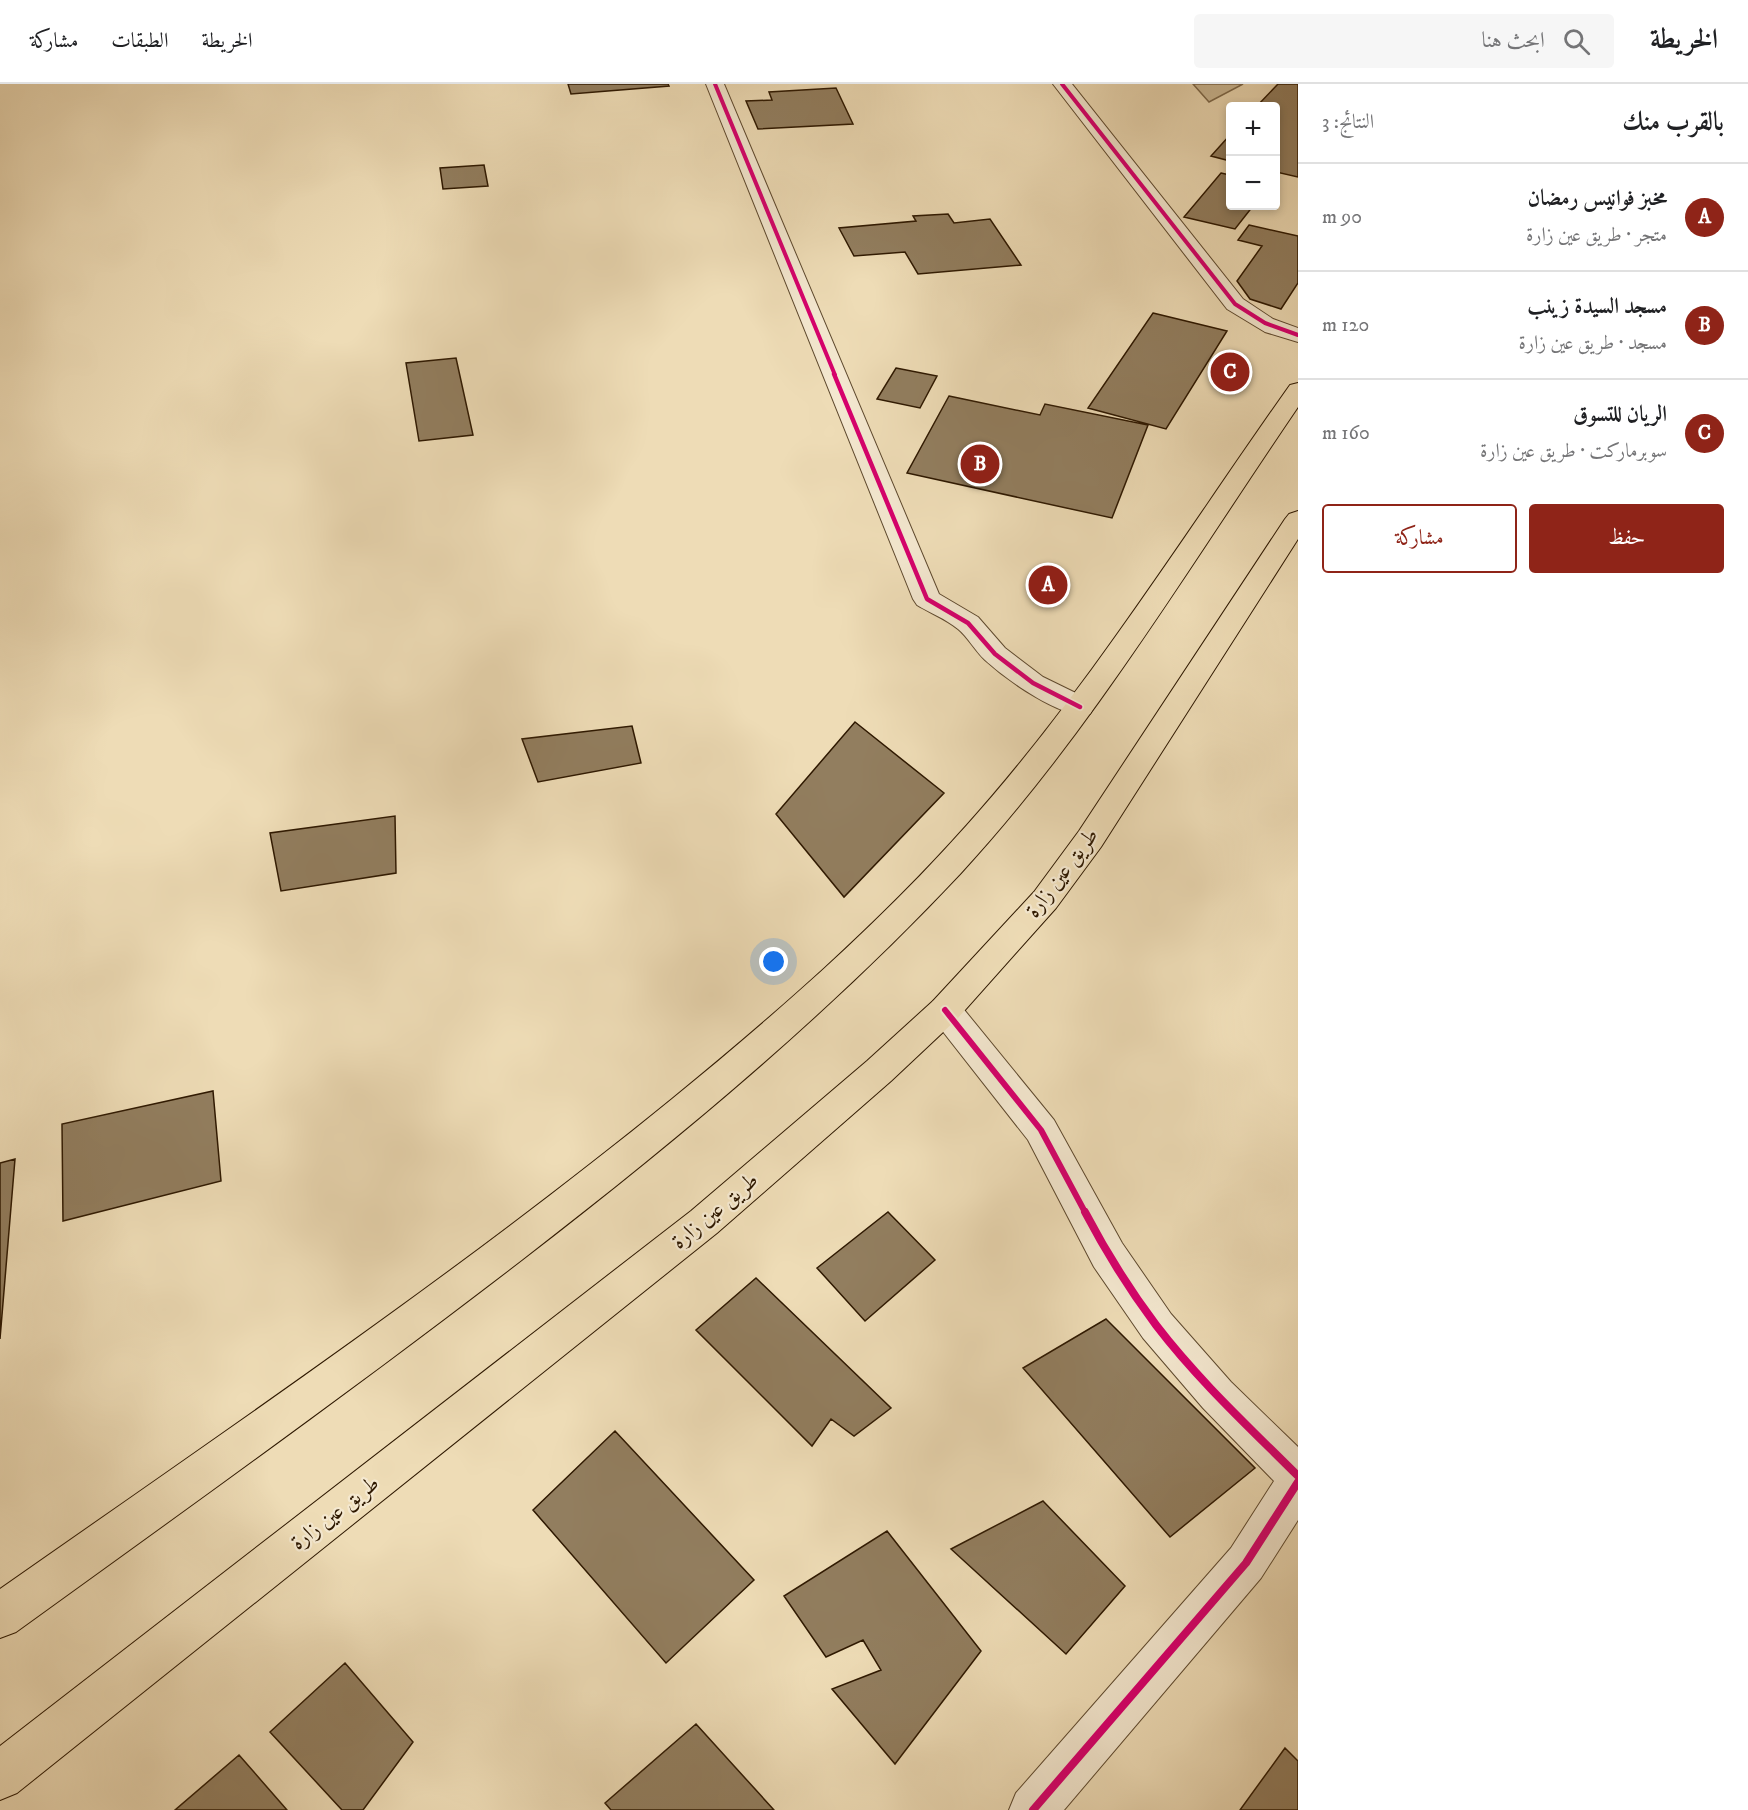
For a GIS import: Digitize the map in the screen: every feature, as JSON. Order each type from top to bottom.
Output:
[{"type":"main road","points":[[0,1616],[416,1319],[549,1218],[668,1123],[775,1032],[876,939],[951,863],[1017,788],[1080,707],[1298,390]]},
{"type":"main road","name":"طريق عين زارة","points":[[0,1776],[695,1229],[879,1071],[945,1010],[1045,900],[1090,839],[1298,519]]},
{"type":"street","points":[[715,84],[927,598],[968,623],[995,654],[1033,683],[1080,707]]},
{"type":"street","points":[[1062,84],[1235,304],[1249,316],[1298,335]]},
{"type":"street","points":[[945,1010],[1041,1130],[1108,1255],[1157,1326],[1218,1395],[1298,1476]]},
{"type":"street","points":[[1033,1810],[1246,1563],[1298,1482]]},
{"type":"shaded area","points":[[1193,84],[1243,84],[1209,102]]},
{"type":"building","points":[[568,84],[668,84],[669,86],[571,94]]},
{"type":"building","points":[[1278,84],[1298,84],[1298,177],[1280,173],[1280,102],[1261,102]]},
{"type":"building","points":[[836,88],[853,124],[758,129],[746,101],[772,100],[769,92]]},
{"type":"building","points":[[1226,139],[1226,160],[1211,156]]},
{"type":"building","points":[[484,165],[488,186],[443,189],[440,168]]},
{"type":"building","points":[[1221,173],[1226,174],[1226,210],[1250,210],[1235,229],[1184,217]]},
{"type":"building","points":[[948,214],[954,223],[990,219],[1021,265],[918,274],[905,252],[854,256],[839,228],[916,221],[913,216]]},
{"type":"building","points":[[1249,225],[1298,236],[1298,283],[1281,309],[1250,299],[1237,281],[1262,246],[1238,240]]},
{"type":"building","points":[[1153,313],[1227,331],[1166,429],[1088,408]]},
{"type":"building","points":[[456,358],[473,435],[419,441],[406,363]]},
{"type":"building","points":[[896,368],[937,376],[920,408],[877,399]]},
{"type":"building","points":[[949,396],[1040,415],[1045,404],[1148,425],[1112,518],[907,473]]},
{"type":"building","points":[[855,722],[944,793],[844,897],[776,814]]},
{"type":"building","points":[[632,726],[641,763],[538,782],[522,739]]},
{"type":"building","points":[[395,816],[396,873],[281,891],[270,833]]},
{"type":"building","points":[[213,1091],[221,1181],[63,1221],[62,1124]]},
{"type":"building","points":[[15,1159],[0,1339],[0,1163]]},
{"type":"building","points":[[888,1212],[935,1260],[865,1321],[817,1268]]},
{"type":"building","points":[[756,1278],[891,1408],[854,1436],[831,1419],[812,1446],[696,1330]]},
{"type":"building","points":[[1106,1319],[1255,1468],[1170,1537],[1023,1368]]},
{"type":"building","points":[[615,1431],[754,1580],[666,1663],[533,1510]]},
{"type":"building","points":[[1043,1501],[1125,1586],[1066,1654],[951,1549]]},
{"type":"building","points":[[887,1531],[981,1651],[895,1764],[832,1689],[881,1670],[863,1640],[826,1657],[784,1596]]},
{"type":"building","points":[[345,1663],[413,1742],[363,1810],[342,1810],[270,1732]]},
{"type":"building","points":[[696,1724],[774,1810],[611,1810],[605,1803]]},
{"type":"building","points":[[1285,1748],[1298,1761],[1298,1810],[1240,1810]]},
{"type":"building","points":[[239,1755],[287,1810],[175,1810]]},
{"type":"cycle path","points":[[715,84],[927,599],[968,623],[995,654],[1033,683],[1080,707]]},
{"type":"cycle path","points":[[1062,84],[1235,304],[1265,323],[1298,335]]},
{"type":"cycle path","points":[[945,1010],[1041,1130],[1108,1255],[1157,1326],[1217,1395],[1298,1476]]},
{"type":"cycle path","points":[[1033,1810],[1246,1563],[1298,1482]]},
{"type":"place","name":"الريان للتسوق","points":[[1230,372]]},
{"type":"place","name":"مسجد السيدة زينب","points":[[980,464]]},
{"type":"place","name":"مخبز فوانيس رمضان","points":[[1048,585]]}]
